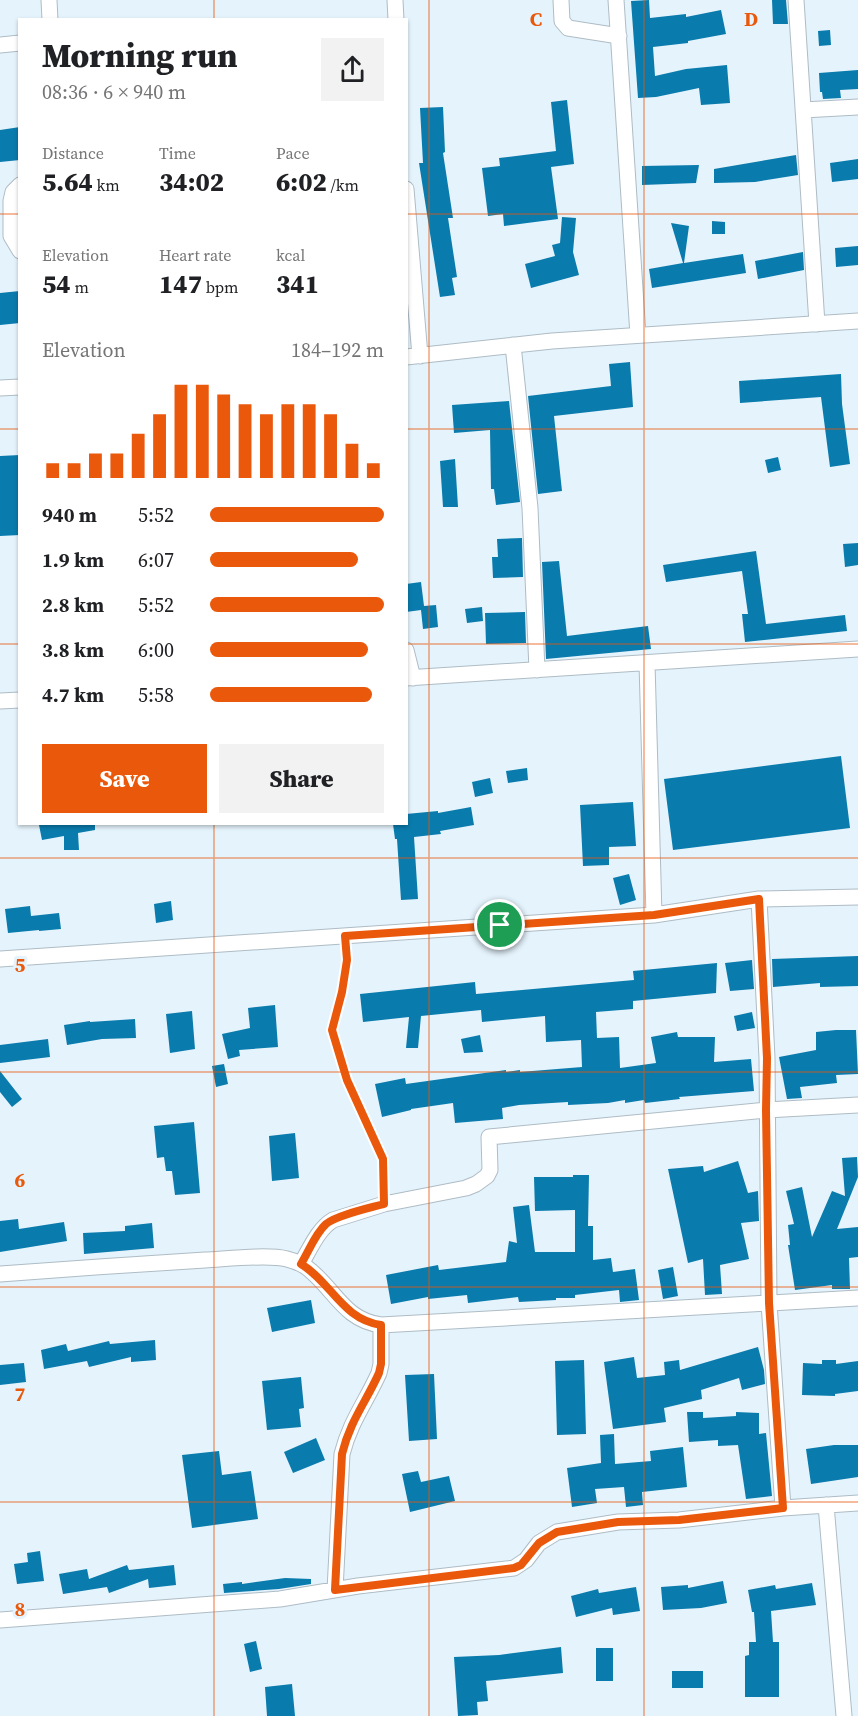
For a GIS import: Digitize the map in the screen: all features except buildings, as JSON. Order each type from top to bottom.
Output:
[{"type":"street","points":[[49,0],[50,18]]},
{"type":"street","points":[[395,0],[396,18]]},
{"type":"street","points":[[561,0],[562,21],[568,28],[619,36]]},
{"type":"street","points":[[616,0],[638,335]]},
{"type":"street","points":[[796,0],[817,324]]},
{"type":"street","points":[[0,45],[18,43]]},
{"type":"street","points":[[803,110],[858,106]]},
{"type":"street","points":[[18,187],[13,192],[10,201],[12,240],[18,248]]},
{"type":"street","points":[[408,237],[413,357],[513,345],[858,321]]},
{"type":"street","points":[[513,345],[530,508],[537,670]]},
{"type":"street","points":[[0,388],[18,387]]},
{"type":"street","points":[[410,678],[858,649]]},
{"type":"street","points":[[647,663],[654,915]]},
{"type":"street","points":[[0,701],[18,700]]},
{"type":"street","points":[[0,959],[654,915],[759,899],[858,897]]},
{"type":"street","points":[[759,899],[767,1058],[769,1303],[783,1508]]},
{"type":"street","points":[[301,1264],[320,1231],[327,1223],[337,1218],[384,1204],[466,1188],[483,1180],[490,1170],[489,1137],[766,1110],[858,1106]]},
{"type":"street","points":[[0,1274],[278,1257],[301,1264],[311,1270],[351,1312],[372,1324],[381,1325],[858,1298]]},
{"type":"street","points":[[335,1590],[342,1454],[353,1422],[379,1373],[381,1325]]},
{"type":"street","points":[[0,1620],[280,1599],[514,1568],[521,1565],[539,1543],[557,1532],[618,1522],[679,1520],[783,1508],[858,1503]]},
{"type":"street","points":[[826,1505],[844,1716]]},
{"type":"path","points":[[345,936],[347,960],[342,992],[332,1030],[347,1080],[383,1159],[384,1204]]},
{"type":"route","points":[[759,899],[767,1058],[769,1303],[783,1508],[679,1520],[618,1522],[557,1532],[546,1537],[521,1565],[514,1568],[335,1590],[342,1454],[353,1422],[379,1373],[381,1325],[372,1324],[351,1312],[311,1270],[301,1264],[327,1223],[384,1204],[383,1159],[347,1080],[332,1030],[342,992],[347,960],[345,936],[500,925],[654,915],[759,899]]}]
